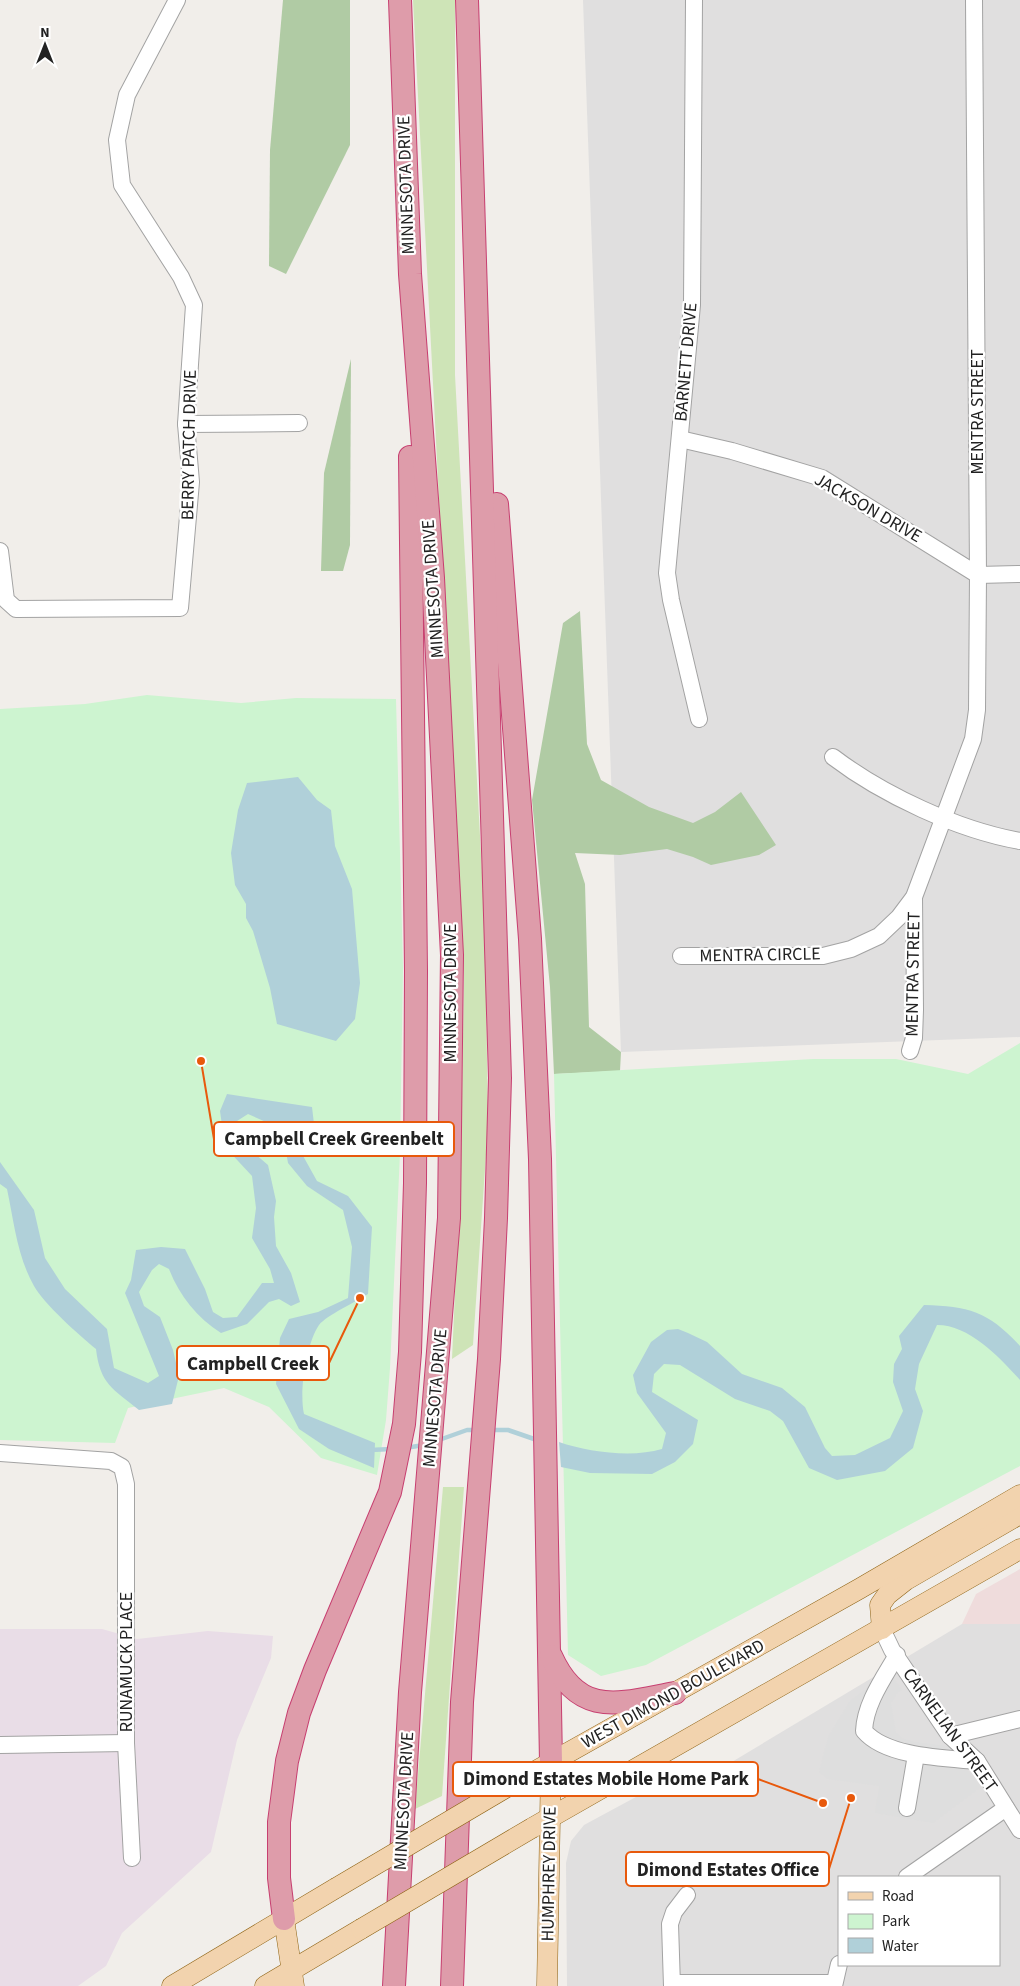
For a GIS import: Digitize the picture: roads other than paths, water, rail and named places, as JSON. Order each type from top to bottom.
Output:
[{"type":"highway","name":"MINNESOTA DRIVE","points":[[394,1986],[410,1692],[428,1494],[449,1218],[452,955],[433,578],[410,274],[400,0]]},
{"type":"highway","points":[[452,1986],[462,1702],[489,1359],[500,1078],[468,0]]},
{"type":"highway","points":[[474,239],[530,938],[540,1159],[551,1762]]},
{"type":"highway","points":[[284,1919],[279,1878],[279,1822],[287,1761],[299,1714],[315,1670],[346,1592],[372,1539],[390,1492],[404,1424],[410,1352],[415,1184],[416,971],[410,274]]},
{"type":"highway","points":[[550,1653],[560,1676],[570,1688],[592,1700],[608,1703],[676,1693]]},
{"type":"main road","name":"WEST DIMOND BOULEVARD","points":[[172,1986],[507,1787],[676,1693],[1020,1495]]},
{"type":"main road","points":[[882,1629],[880,1605],[887,1595],[906,1580],[1020,1514]]},
{"type":"main road","points":[[265,1986],[293,1977],[361,1929],[550,1816],[1019,1552]]},
{"type":"main road","name":"HUMPHREY DRIVE","points":[[548,1986],[551,1762]]},
{"type":"main road","points":[[284,1919],[293,1977]]},
{"type":"street","name":"BERRY PATCH DRIVE","points":[[0,551],[6,600],[16,609],[180,608],[191,482],[186,424],[194,306],[181,277],[122,185],[117,140],[127,95],[177,0]]},
{"type":"street","name":"BARNETT DRIVE","points":[[694,0],[695,182],[692,305],[667,573],[671,600],[699,719]]},
{"type":"street","name":"MENTRA STREET","points":[[944,818],[973,740],[977,710],[978,575],[974,0]]},
{"type":"street","points":[[186,424],[299,424]]},
{"type":"street","name":"JACKSON DRIVE","points":[[680,439],[732,451],[822,478],[978,575]]},
{"type":"street","points":[[978,575],[1020,574]]},
{"type":"street","points":[[833,757],[861,779],[944,818],[996,836],[1020,841]]},
{"type":"street","name":"MENTRA CIRCLE","points":[[681,956],[823,956],[851,948],[879,936],[899,918],[914,897],[944,818]]},
{"type":"street","name":"MENTRA STREET","points":[[910,1051],[914,1038],[914,897]]},
{"type":"street","name":"RUNAMUCK PLACE","points":[[0,1453],[111,1460],[122,1468],[126,1484],[126,1743],[132,1858]]},
{"type":"street","name":"CARNELIAN STREET","points":[[882,1629],[897,1656],[950,1736],[977,1761],[1020,1830]]},
{"type":"street","points":[[897,1656],[870,1703],[864,1719],[864,1731],[872,1740],[916,1755],[977,1761]]},
{"type":"street","points":[[950,1736],[1020,1719]]},
{"type":"street","points":[[0,1745],[126,1743]]},
{"type":"street","points":[[908,1808],[916,1755]]},
{"type":"street","points":[[908,1876],[1006,1808]]},
{"type":"street","points":[[687,1894],[674,1912],[670,1924],[672,1984],[834,1984],[838,1966]]},
{"type":"water","points":[[298,777],[317,800],[331,810],[335,846],[352,889],[360,983],[355,1019],[336,1041],[277,1024],[270,988],[253,931],[246,918],[246,904],[235,885],[231,853],[238,810],[247,783]]},
{"type":"water","points":[[227,1094],[312,1107],[316,1141],[302,1154],[317,1181],[348,1196],[372,1227],[368,1294],[335,1313],[319,1325],[314,1333],[307,1356],[302,1393],[304,1414],[375,1443],[374,1468],[329,1449],[299,1429],[276,1384],[280,1338],[289,1319],[318,1312],[348,1298],[352,1247],[343,1210],[307,1186],[288,1163],[282,1129],[248,1114],[237,1121],[239,1140],[268,1165],[276,1201],[274,1217],[276,1246],[291,1273],[300,1302],[291,1306],[279,1299],[269,1302],[247,1324],[221,1333],[197,1313],[178,1288],[169,1269],[159,1264],[152,1270],[139,1292],[144,1306],[160,1317],[173,1350],[179,1376],[172,1404],[139,1410],[115,1391],[109,1385],[101,1370],[96,1349],[54,1310],[39,1293],[28,1275],[17,1239],[7,1189],[0,1184],[0,1162],[34,1210],[45,1258],[65,1289],[107,1329],[114,1368],[148,1383],[159,1376],[125,1293],[131,1280],[136,1250],[161,1247],[185,1249],[205,1289],[213,1312],[223,1318],[237,1317],[262,1283],[274,1283],[270,1269],[252,1238],[256,1208],[252,1176],[225,1147],[220,1111]]},
{"type":"water","points":[[924,1305],[966,1309],[988,1318],[998,1325],[1020,1346],[1020,1380],[983,1344],[961,1330],[937,1325],[919,1364],[915,1389],[923,1411],[913,1448],[885,1471],[837,1480],[809,1468],[783,1421],[770,1411],[735,1399],[680,1365],[664,1364],[654,1374],[652,1392],[698,1420],[693,1444],[675,1462],[652,1474],[590,1473],[561,1467],[559,1442],[583,1449],[610,1453],[650,1452],[662,1449],[666,1433],[637,1393],[633,1375],[651,1342],[667,1330],[678,1329],[707,1342],[742,1374],[782,1388],[805,1407],[825,1448],[832,1456],[855,1455],[890,1438],[903,1411],[893,1382],[894,1364],[902,1349],[899,1336]]},
{"type":"waterway","points":[[439,1440],[467,1430],[477,1430]]},
{"type":"waterway","points":[[490,1430],[508,1430],[537,1440]]},
{"type":"waterway","points":[[405,1448],[424,1445]]},
{"type":"waterway","points":[[370,1450],[392,1449]]},
{"type":"place","name":"Campbell Creek Greenbelt","points":[[201,1061]]},
{"type":"place","name":"Campbell Creek","points":[[360,1298]]},
{"type":"place","name":"Dimond Estates Office","points":[[851,1798]]},
{"type":"place","name":"Dimond Estates Mobile Home Park","points":[[823,1803]]}]
